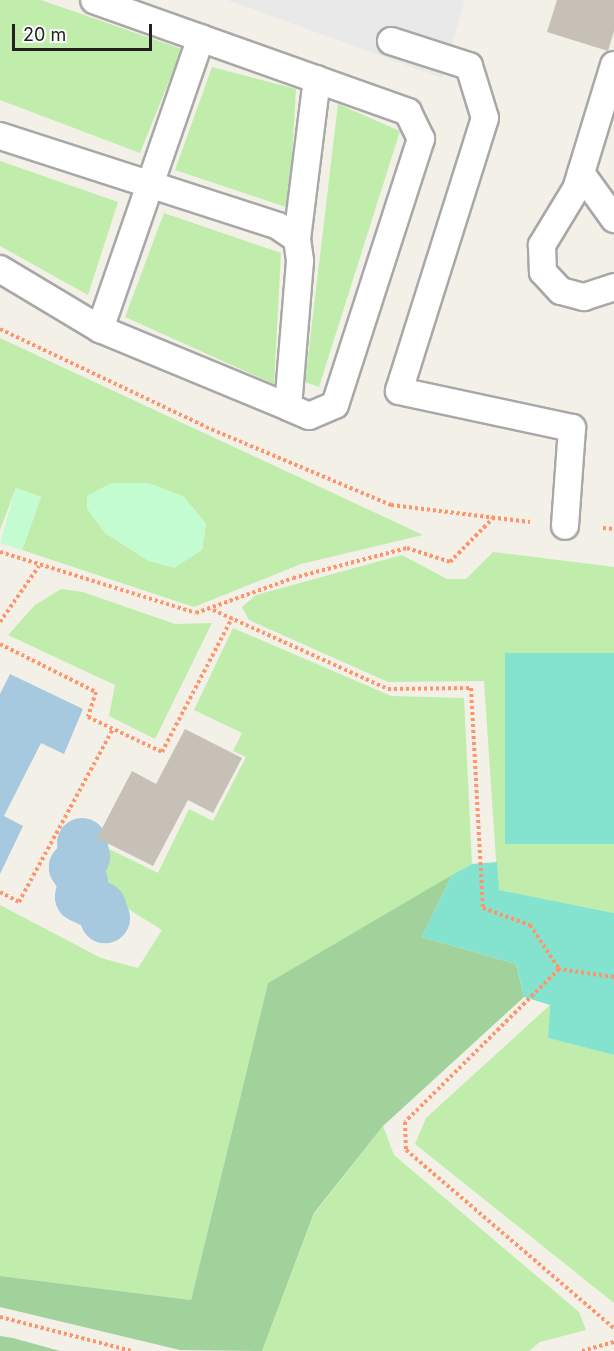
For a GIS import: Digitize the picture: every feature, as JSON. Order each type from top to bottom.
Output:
[{"type":"lane","points":[[0,269],[100,329],[309,416],[335,405],[421,139],[408,112],[94,0]]},
{"type":"lane","points":[[100,329],[201,38]]},
{"type":"lane","points":[[391,41],[469,66],[485,118],[399,391],[572,428],[564,526]]},
{"type":"lane","points":[[614,65],[581,173],[542,244],[543,272],[561,291],[584,297],[614,287]]},
{"type":"lane","points":[[288,407],[300,261],[297,239],[317,79]]},
{"type":"lane","points":[[0,135],[278,226],[297,239]]},
{"type":"lane","points":[[581,173],[614,219]]},
{"type":"path","points":[[0,552],[196,613],[213,610],[293,578],[406,548],[450,562],[494,517]]},
{"type":"path","points":[[0,622],[39,566]]},
{"type":"path","points":[[213,610],[388,689],[471,688],[483,908],[530,925],[560,969],[614,977]]},
{"type":"path","points":[[0,644],[96,692],[88,717],[162,752],[232,618]]},
{"type":"path","points":[[0,892],[19,902],[113,729]]},
{"type":"path","points":[[560,969],[405,1122],[406,1150],[614,1328]]},
{"type":"path","points":[[0,1317],[131,1351]]},
{"type":"path","points":[[582,1351],[604,1349],[614,1342]]},
{"type":"green space","points":[[0,0],[41,0],[182,49],[140,153],[0,100]]},
{"type":"green space","points":[[212,67],[296,89],[289,208],[175,170]]},
{"type":"green space","points":[[338,104],[400,131],[319,387],[305,382]]},
{"type":"green space","points":[[0,161],[118,202],[88,295],[0,246]]},
{"type":"green space","points":[[164,213],[281,253],[274,384],[125,317]]},
{"type":"green space","points":[[0,338],[423,535],[301,564],[194,607],[22,550],[41,497],[16,488],[0,530]],"holes":[[[183,496],[206,524],[202,550],[149,561],[105,533],[87,508]]]},
{"type":"green space","points":[[111,483],[149,483],[183,496],[206,524],[202,550],[174,568],[149,561],[105,533],[87,508],[87,496]]},
{"type":"green space","points":[[16,488],[41,497],[22,550],[0,543]]},
{"type":"green space","points":[[493,552],[614,567],[614,913],[498,890],[484,681],[388,682],[249,620],[242,607],[256,595],[402,555],[447,579],[466,579]]},
{"type":"green space","points":[[61,589],[83,592],[175,624],[212,623],[155,739],[109,716],[115,685],[8,635],[35,605]]},
{"type":"green space","points":[[233,628],[391,696],[464,698],[472,864],[268,983],[191,1300],[0,1276],[0,905],[101,958],[138,968],[162,930],[96,889],[105,847],[158,873],[189,809],[213,821],[246,757],[233,751],[242,733],[194,710]]},
{"type":"green space","points":[[452,875],[422,937],[516,964],[524,997],[383,1126],[314,1213],[262,1351],[180,1350],[0,1307],[0,1276],[191,1300],[268,983]]},
{"type":"green space","points":[[550,1005],[548,1038],[614,1055],[614,1303],[415,1144],[426,1118]]},
{"type":"green space","points":[[383,1126],[394,1155],[579,1312],[586,1330],[540,1342],[529,1351],[262,1351],[314,1214]]},
{"type":"green space","points":[[0,1336],[13,1338],[60,1351],[0,1351]]},
{"type":"shaded area","points":[[227,0],[465,0],[442,78]]},
{"type":"shaded area","points":[[505,653],[614,653],[614,844],[505,844]]},
{"type":"shaded area","points":[[10,674],[83,709],[64,754],[41,743],[4,816],[23,826],[0,874],[0,694]]},
{"type":"shaded area","points":[[497,862],[499,890],[614,913],[614,1055],[548,1038],[550,1005],[524,997],[516,964],[422,937],[452,875],[472,864]]},
{"type":"building","points":[[557,0],[614,0],[614,31],[608,51],[547,32]]},
{"type":"building","points":[[185,729],[242,758],[213,813],[188,800],[153,866],[97,838],[132,771],[156,784]]},
{"type":"waterway","points":[[82,843],[85,857],[74,867],[83,882],[80,897],[101,907],[105,918]]}]
